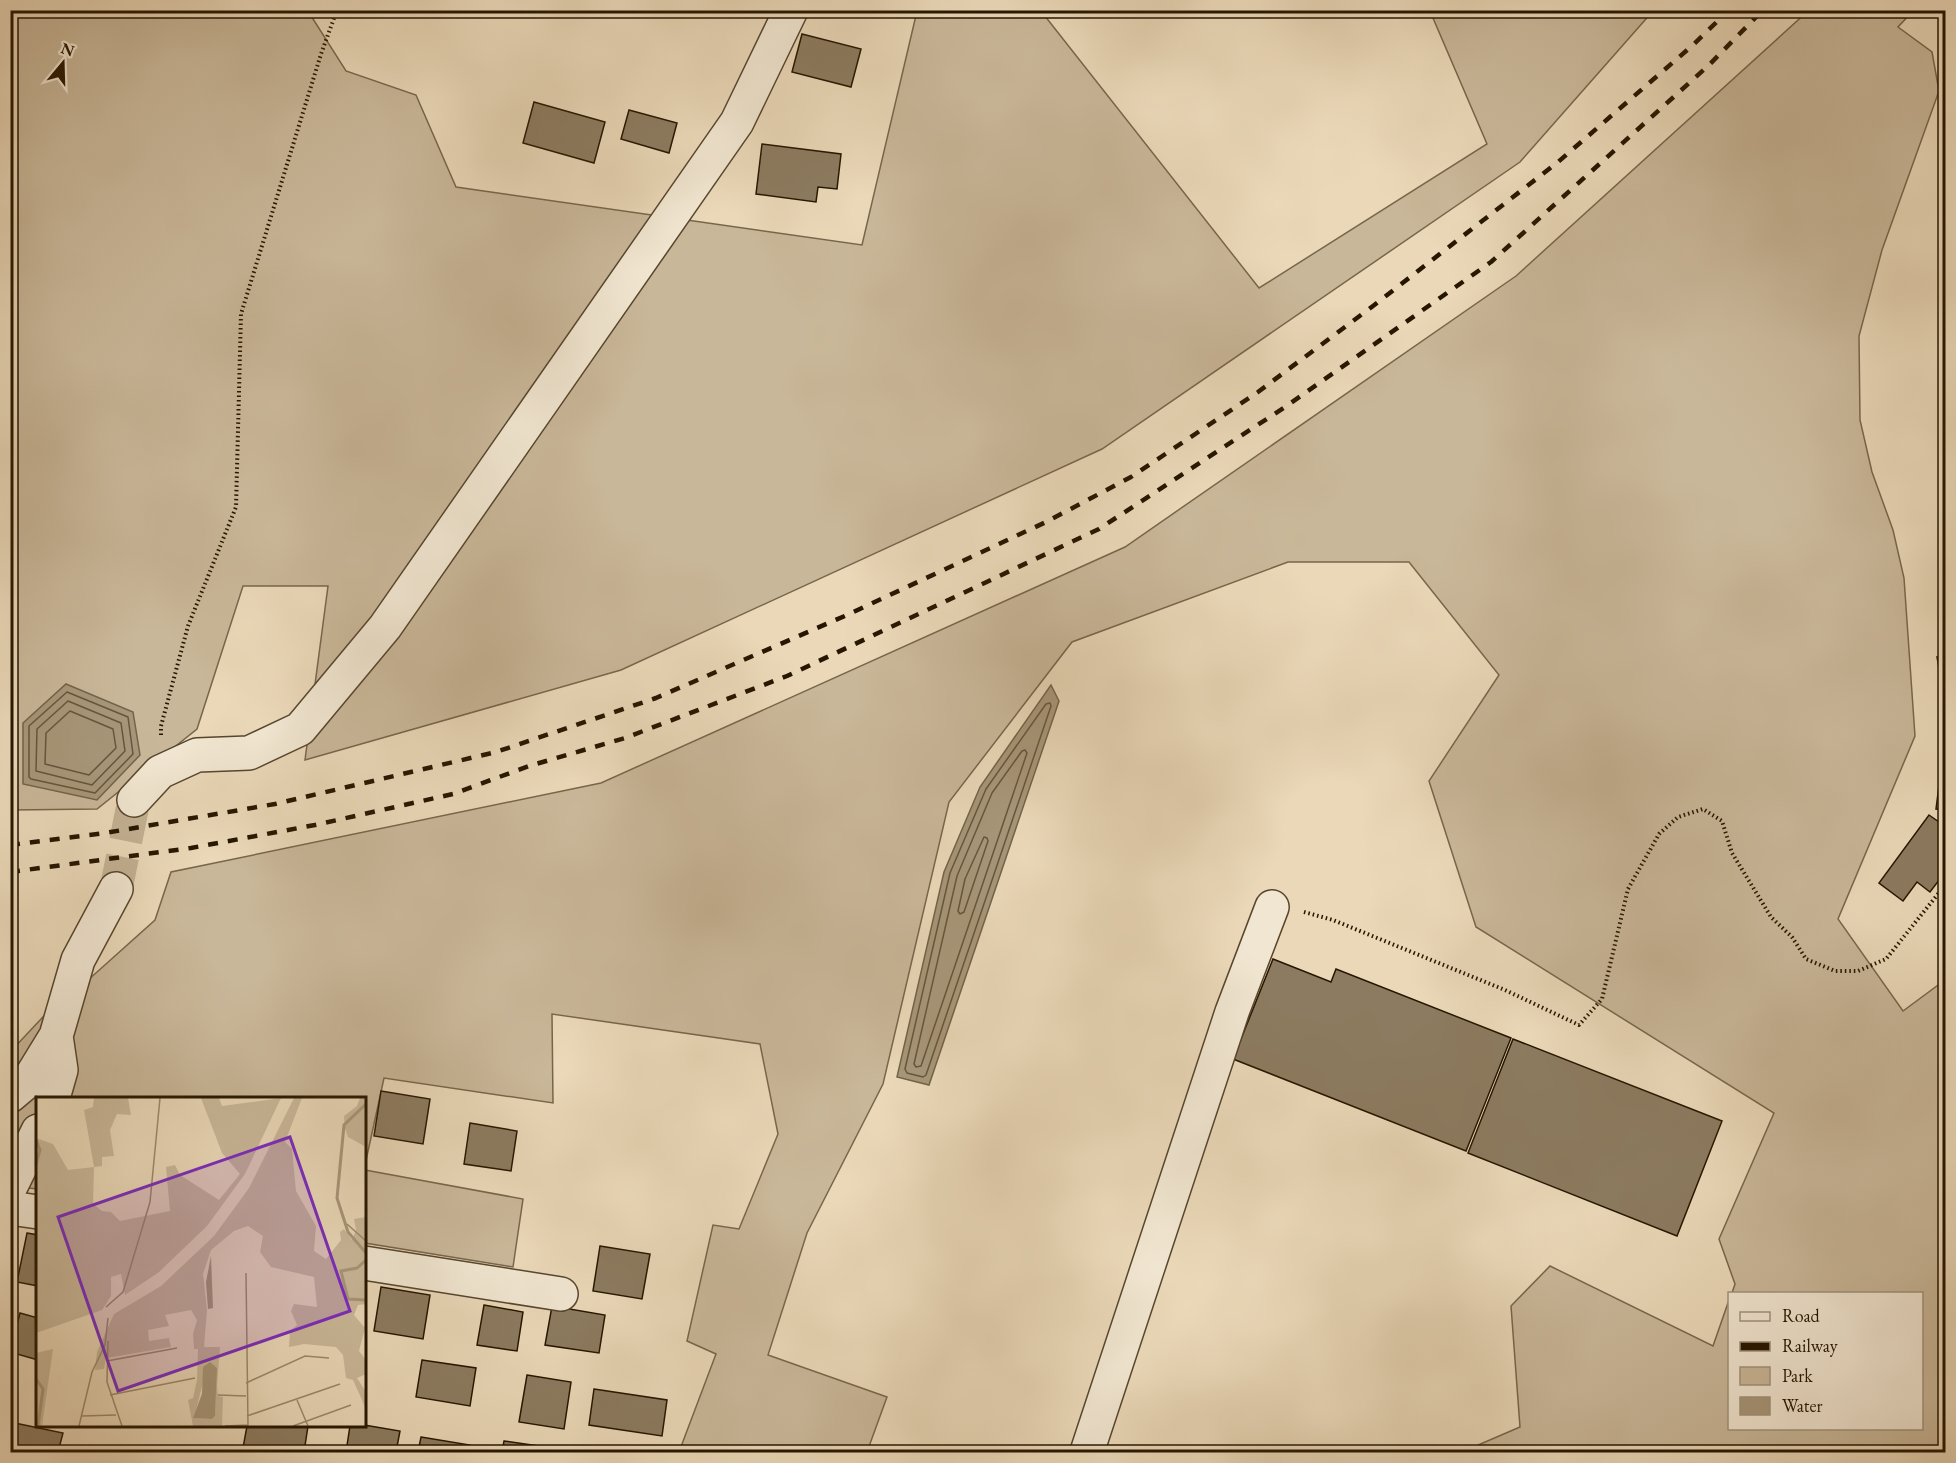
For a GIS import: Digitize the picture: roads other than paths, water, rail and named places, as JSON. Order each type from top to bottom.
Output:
[{"type":"street","points":[[134,800],[160,772],[197,754],[249,753],[300,729],[386,627],[737,122],[791,10]]},
{"type":"street","points":[[10,1096],[29,1080],[56,1036],[78,960],[117,889]]},
{"type":"street","points":[[1087,1452],[1232,1012],[1272,907]]},
{"type":"street","points":[[52,1097],[61,1070],[56,1036]]},
{"type":"street","points":[[10,1188],[36,1135]]},
{"type":"street","points":[[10,1208],[36,1212]]},
{"type":"street","points":[[366,1263],[561,1294]]},
{"type":"water","points":[[66,684],[133,712],[140,755],[97,800],[23,784],[23,723]]},
{"type":"water","points":[[1051,685],[1059,701],[929,1085],[897,1077],[944,872],[980,787]]},
{"type":"tunnel","points":[[116,889],[134,800]]},
{"type":"railway","points":[[10,845],[105,833],[275,804],[496,752],[656,698],[847,615],[1046,522],[1131,477],[1258,392],[1373,306],[1558,162],[1693,45],[1729,10]]},
{"type":"railway","points":[[10,872],[191,848],[315,825],[453,794],[529,766],[625,738],[787,676],[1099,529],[1288,405],[1491,262],[1709,65],[1763,10]]}]
